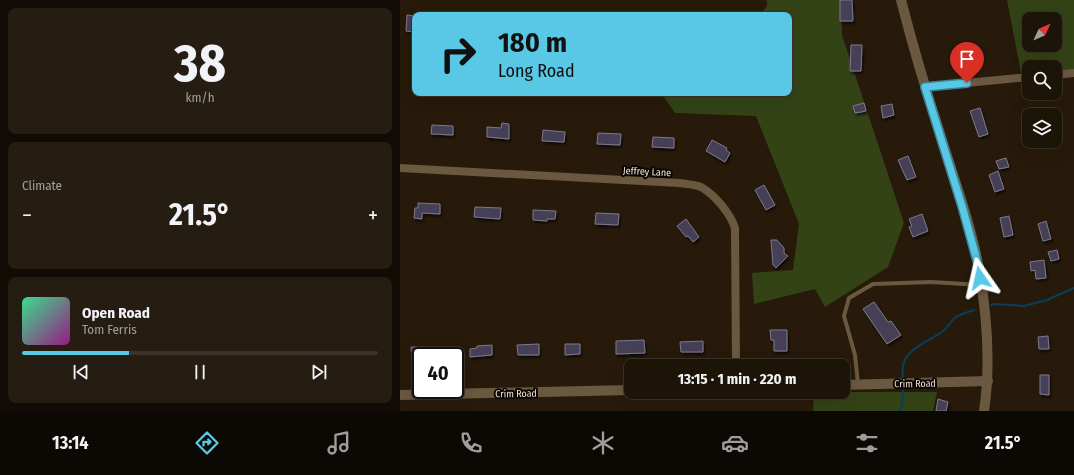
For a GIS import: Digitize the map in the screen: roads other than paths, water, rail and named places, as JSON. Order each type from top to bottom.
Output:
[{"type":"street","points":[[901,0],[925,87],[965,214],[979,268],[986,330],[988,381],[984,411]]},
{"type":"street","points":[[1062,74],[1074,73]]},
{"type":"street","points":[[925,87],[1022,78]]},
{"type":"street","name":"Jeffrey Lane","points":[[400,168],[679,183],[700,187],[707,191],[728,212],[735,228],[736,359]]},
{"type":"street","name":"Crim Road","points":[[850,385],[988,381]]},
{"type":"street","name":"Crim Road","points":[[400,395],[624,390]]},
{"type":"lane","points":[[858,384],[855,356],[844,316],[849,298],[873,284],[931,282],[981,285]]},
{"type":"waterway","points":[[991,305],[1024,306],[1047,300],[1074,288]]},
{"type":"waterway","points":[[903,377],[905,360],[909,354],[943,331],[956,317],[974,310]]},
{"type":"waterway","points":[[899,411],[902,406],[903,391]]}]
